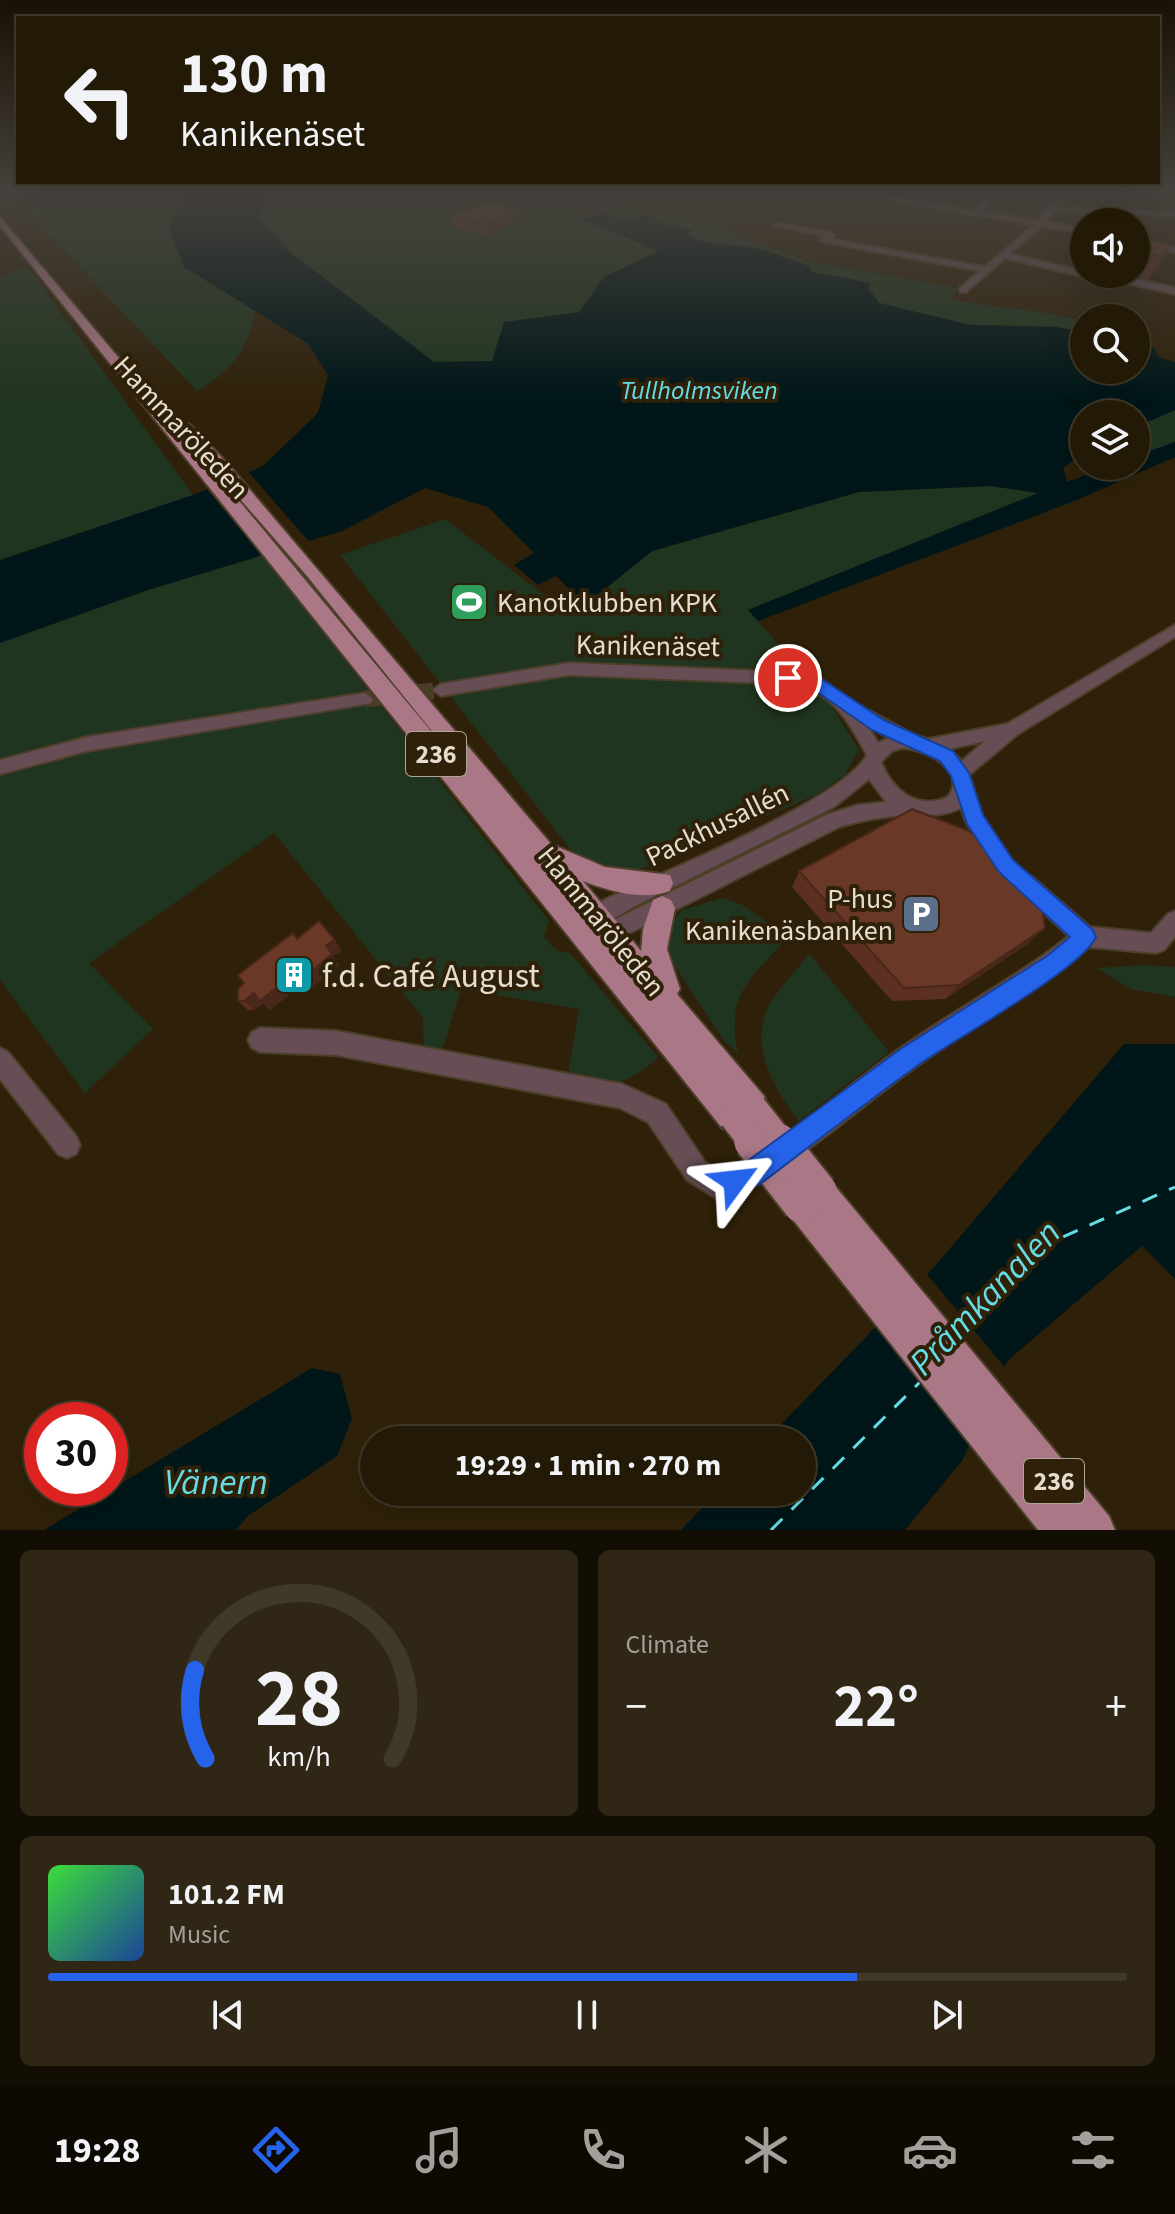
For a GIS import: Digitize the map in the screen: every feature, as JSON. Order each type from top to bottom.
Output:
[{"type":"main road","name":"Hammaröleden","points":[[32,259],[204,471],[303,576],[543,849],[595,930],[681,1019],[743,1112]]},
{"type":"main road","name":"Hammaröleden","points":[[89,328],[222,466],[303,576],[595,930],[1008,1442],[1095,1530]]},
{"type":"main road","points":[[543,849],[601,880],[662,895],[652,941],[656,969],[681,1019]]},
{"type":"main road","name":"Hammaröleden","points":[[1008,1442],[1063,1530]]},
{"type":"street","points":[[929,259],[987,270]]},
{"type":"street","points":[[963,290],[998,259]]},
{"type":"street","points":[[1021,259],[1070,271]]},
{"type":"street","points":[[1150,284],[1175,291]]},
{"type":"street","points":[[915,808],[937,810],[951,806],[960,797],[961,779],[1012,729],[1175,630]]},
{"type":"street","name":"Kanikenäset","points":[[441,690],[569,669],[701,673],[814,682],[847,706],[910,741]]},
{"type":"street","points":[[0,767],[87,744],[365,699]]},
{"type":"street","name":"Kanikenäset","points":[[847,706],[874,759]]},
{"type":"street","points":[[929,746],[1012,729]]},
{"type":"street","points":[[945,826],[891,797],[880,786],[874,759],[892,743],[910,741],[929,746],[947,756],[961,779],[974,818],[1006,866]]},
{"type":"street","name":"Packhusallén","points":[[595,930],[827,802],[851,786],[874,759]]},
{"type":"street","name":"Packhusallén","points":[[662,895],[833,821],[858,813],[915,808]]},
{"type":"street","points":[[969,842],[1006,866],[1085,937],[1156,943],[1175,921]]},
{"type":"street","points":[[260,1040],[336,1043],[622,1096],[657,1113],[696,1171],[719,1187],[751,1175],[910,1056],[1055,963],[1085,937]]},
{"type":"street","points":[[0,1060],[67,1145]]},
{"type":"green space","points":[[73,259],[181,259],[184,266],[255,311],[248,337],[236,358],[220,375],[197,391]]},
{"type":"green space","points":[[300,259],[641,259],[604,277],[579,312],[504,323],[492,361],[434,362]]},
{"type":"green space","points":[[790,259],[958,288],[950,299],[1070,318],[1070,330],[971,325],[879,303],[868,287],[870,283],[812,272],[808,265]]},
{"type":"green space","points":[[27,266],[193,495],[0,560],[0,277]]},
{"type":"green space","points":[[1175,410],[1175,442],[1150,451],[1150,421]]},
{"type":"green space","points":[[991,486],[1039,493],[749,610],[834,710],[859,750],[845,775],[816,795],[633,872],[606,873],[573,853],[340,555],[445,519],[568,613],[585,605],[652,551],[859,492]]},
{"type":"green space","points":[[262,554],[549,921],[544,937],[557,951],[570,953],[658,1057],[647,1067],[626,1079],[606,1084],[567,1080],[579,1009],[461,989],[440,1058],[424,1055],[423,1018],[274,833],[89,963],[153,1029],[85,1093],[0,980],[0,643],[145,591]]},
{"type":"green space","points":[[722,898],[741,904],[788,937],[752,976],[738,1001],[735,1033],[738,1053],[724,1041],[668,956],[667,932],[682,910]]},
{"type":"green space","points":[[810,954],[889,1052],[799,1121],[772,1078],[762,1046],[762,1029],[774,997]]},
{"type":"green space","points":[[1175,967],[1175,997],[1131,989],[1097,968]]},
{"type":"water","name":"Tullholmsviken","points":[[181,259],[299,259],[434,362],[492,361],[504,322],[579,312],[604,277],[641,259],[790,259],[808,266],[812,272],[871,283],[868,288],[879,303],[971,325],[1070,330],[1070,384],[1150,384],[1150,346],[1153,347],[1159,357],[1175,362],[1175,410],[1150,421],[1150,400],[1070,400],[1070,463],[1063,468],[1067,482],[1123,480],[758,621],[748,610],[1038,493],[991,486],[859,492],[652,551],[585,605],[556,576],[538,585],[514,565],[534,553],[488,507],[425,488],[342,531],[145,591],[0,643],[0,560],[193,495],[263,466],[318,413],[328,375],[307,343],[184,267]]},
{"type":"water","name":"Tullholmsviken","points":[[1175,442],[1175,457],[1150,468],[1150,451]]},
{"type":"water","name":"Pråmkanalen","points":[[1124,1044],[1175,1044],[1175,1279],[1142,1246],[1008,1360],[962,1461],[905,1530],[681,1530],[704,1506],[816,1506],[816,1426],[780,1426],[935,1266]]},
{"type":"water","name":"Vänern","points":[[312,1368],[340,1374],[352,1419],[337,1456],[248,1516],[236,1530],[44,1530],[84,1506],[128,1506],[128,1479]]},
{"type":"pier","points":[[246,469],[311,544],[265,558],[204,486]]},
{"type":"pier","points":[[924,1271],[1008,1371],[974,1443],[874,1320]]},
{"type":"building","name":"P-hus Kanikenäsbanken","points":[[912,809],[969,831],[989,844],[1040,891],[1045,928],[959,985],[904,988],[799,871]]},
{"type":"building","points":[[319,921],[335,940],[326,945],[332,954],[298,982],[292,975],[260,1001],[254,993],[244,1001],[238,1001],[238,989],[244,983],[238,975],[293,933],[297,939]]},
{"type":"ferry route","points":[[961,1339],[1054,1241],[1175,1187]]},
{"type":"ferry route","points":[[771,1530],[920,1382]]},
{"type":"tunnel","points":[[365,699],[441,690]]},
{"type":"place","name":"Kanotklubben KPK","points":[[469,602]]},
{"type":"place","name":"P-hus Kanikenäsbanken","points":[[921,914]]},
{"type":"place","name":"f.d. Café August","points":[[294,975]]},
{"type":"route","points":[[735,1181],[751,1175],[910,1056],[1055,963],[1085,937],[1006,866],[974,818],[960,773],[947,756],[878,725],[814,682],[788,678]]}]
